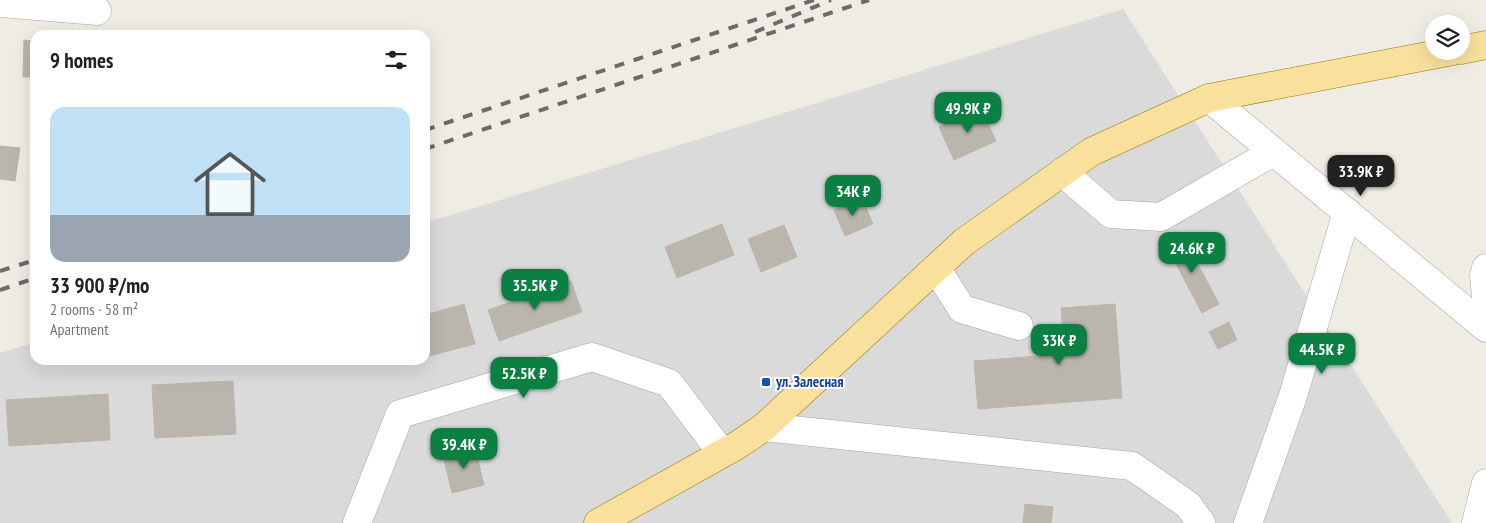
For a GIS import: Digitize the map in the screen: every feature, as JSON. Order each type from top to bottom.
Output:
[{"type":"main road","points":[[1470,48],[1486,45]]},
{"type":"main road","points":[[598,523],[722,454],[764,427],[964,242],[1091,152],[1209,98],[1425,56]]},
{"type":"street","points":[[0,3],[97,11]]},
{"type":"street","points":[[1209,98],[1486,328]]},
{"type":"street","points":[[1062,172],[1111,214],[1161,217],[1274,152]]},
{"type":"street","points":[[1248,523],[1294,396],[1347,212]]},
{"type":"street","points":[[936,268],[962,309],[1019,326]]},
{"type":"street","points":[[1486,268],[1484,276],[1486,297]]},
{"type":"street","points":[[357,523],[400,414],[592,357],[669,383],[722,454]]},
{"type":"street","points":[[764,427],[1132,466],[1188,505],[1200,523]]},
{"type":"street","points":[[1476,523],[1486,483]]},
{"type":"shaded area","points":[[1123,9],[1452,523],[0,523],[0,353],[30,344],[30,365],[430,365],[430,221]]},
{"type":"building","points":[[24,40],[30,41],[30,77],[23,77]]},
{"type":"building","points":[[981,108],[996,141],[954,160],[939,127]]},
{"type":"building","points":[[0,146],[20,148],[15,181],[0,179]]},
{"type":"building","points":[[862,198],[873,224],[845,236],[834,210]]},
{"type":"building","points":[[722,224],[734,255],[677,278],[665,247]]},
{"type":"building","points":[[784,225],[797,257],[761,272],[748,239]]},
{"type":"building","points":[[1182,234],[1219,304],[1202,313],[1165,243]]},
{"type":"building","points":[[571,281],[582,312],[499,341],[488,310]]},
{"type":"building","points":[[464,304],[475,344],[430,356],[430,314]]},
{"type":"building","points":[[1115,304],[1122,398],[978,409],[974,361],[1065,354],[1061,308]]},
{"type":"building","points":[[1229,322],[1237,340],[1218,349],[1209,332]]},
{"type":"building","points":[[233,381],[236,434],[155,438],[152,385]]},
{"type":"building","points":[[108,394],[110,440],[9,446],[6,400]]},
{"type":"building","points":[[475,448],[484,485],[452,493],[443,456]]},
{"type":"building","points":[[1025,504],[1053,507],[1051,523],[1023,523]]},
{"type":"railway","points":[[430,128],[814,0]]},
{"type":"railway","points":[[755,32],[831,0]]},
{"type":"railway","points":[[430,147],[869,0]]},
{"type":"railway","points":[[0,271],[30,262]]},
{"type":"railway","points":[[0,290],[30,280]]},
{"type":"place","name":"ул. Залесная","points":[[766,382]]}]
